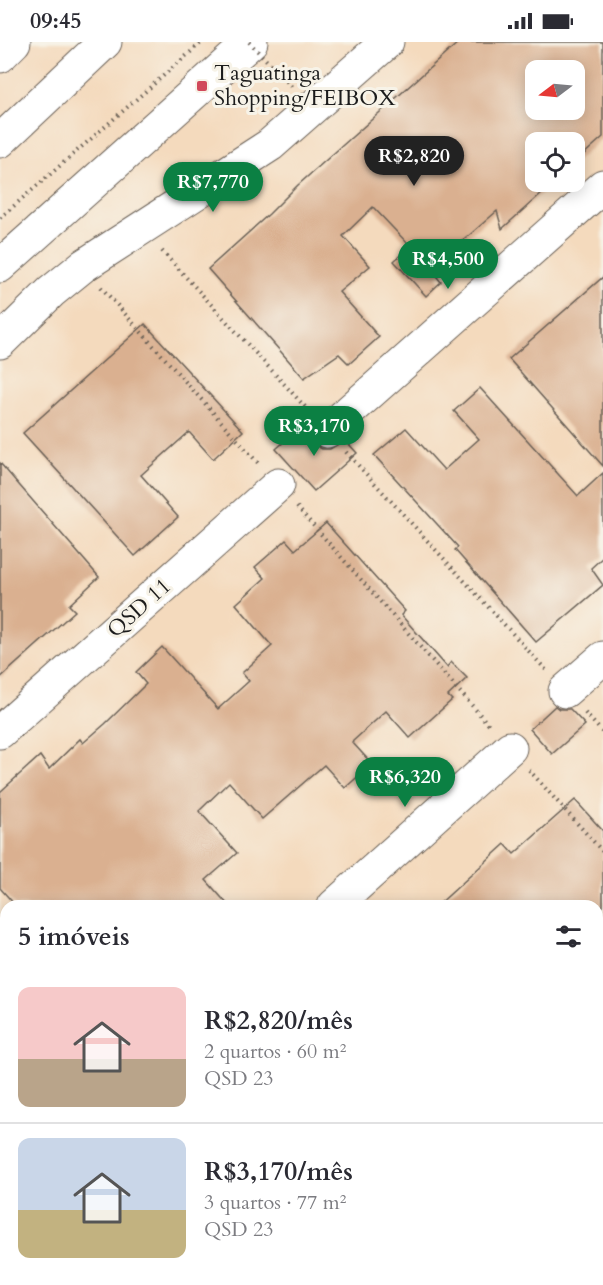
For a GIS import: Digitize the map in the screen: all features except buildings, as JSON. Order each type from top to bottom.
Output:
[{"type":"main road","points":[[0,56],[14,42]]},
{"type":"main road","points":[[0,141],[105,42]]},
{"type":"main road","points":[[0,266],[250,42]]},
{"type":"main road","points":[[0,342],[51,292],[83,266],[270,145],[387,42]]},
{"type":"main road","points":[[327,431],[603,186]]},
{"type":"main road","name":"QSD 11","points":[[0,732],[278,485]]},
{"type":"main road","points":[[566,691],[603,658]]},
{"type":"main road","points":[[341,900],[510,748]]},
{"type":"path","points":[[0,218],[202,42]]},
{"type":"path","points":[[250,42],[293,88]]},
{"type":"path","points":[[142,229],[603,733]]},
{"type":"path","points":[[83,266],[603,852]]},
{"type":"place","name":"Taguatinga Shopping/FEIBOX","points":[[202,86]]}]
